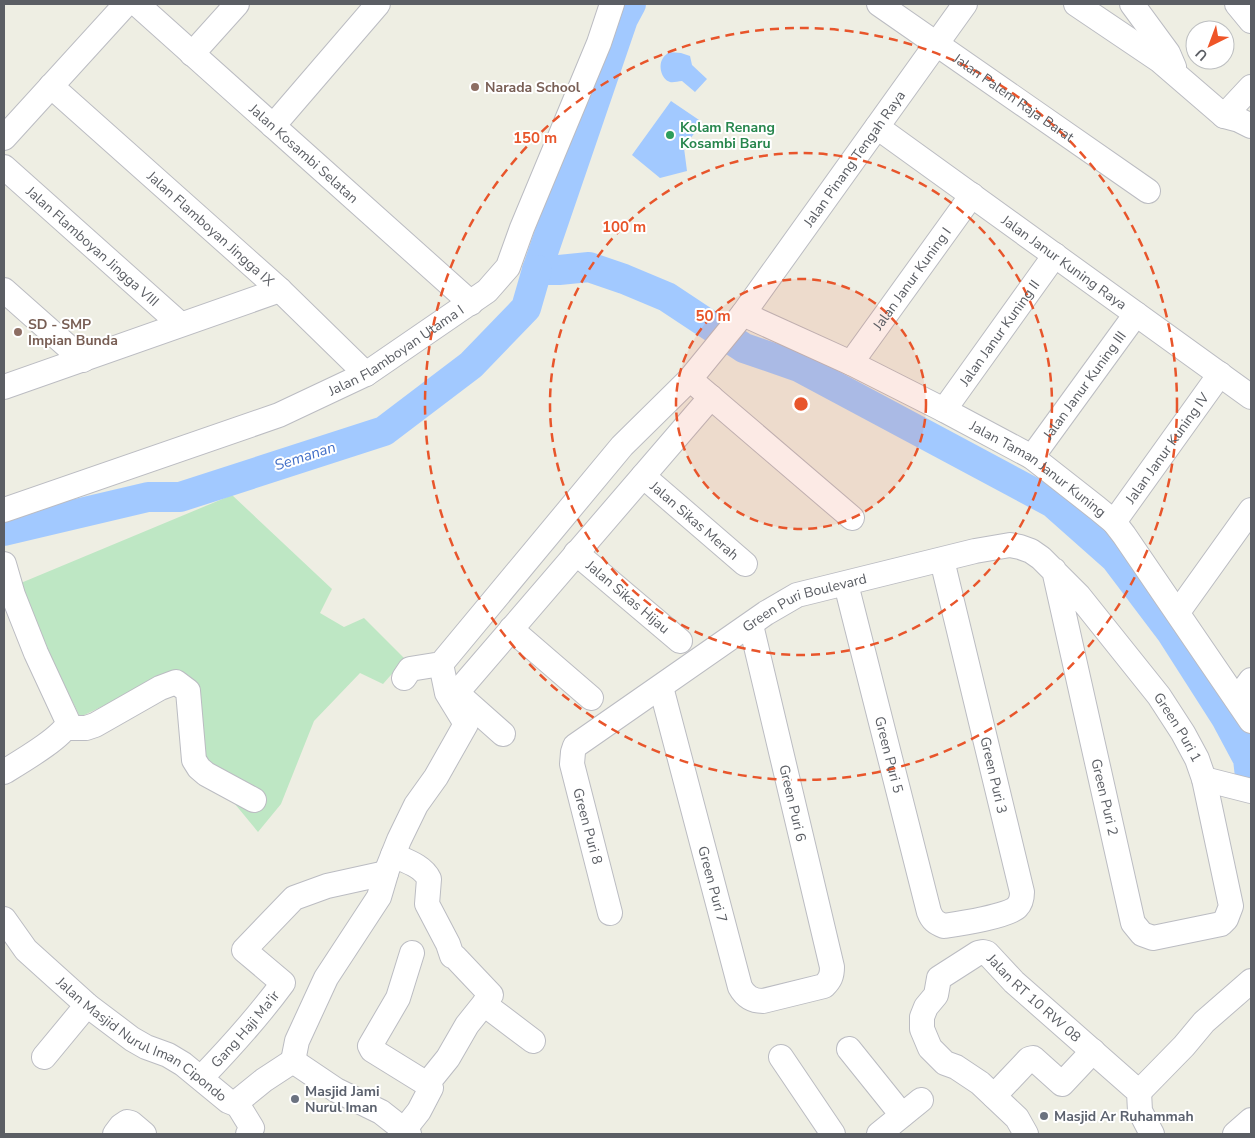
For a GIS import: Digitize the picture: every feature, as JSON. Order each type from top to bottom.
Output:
[{"type":"street","points":[[4,138],[126,4]]},
{"type":"street","name":"Jalan Kosambi Selatan","points":[[137,4],[471,303]]},
{"type":"street","points":[[192,54],[237,4]]},
{"type":"street","points":[[273,126],[378,4]]},
{"type":"street","name":"Jalan Flamboyan Utama I","points":[[4,510],[279,415],[366,374],[488,291],[508,267],[522,228],[599,43],[612,4]]},
{"type":"street","name":"Jalan Palem Raja Barat","points":[[878,4],[1148,191]]},
{"type":"street","name":"Jalan Pinang Tengah Raya","points":[[441,664],[622,446],[690,380],[717,346],[965,4]]},
{"type":"street","points":[[1076,4],[1175,72],[1224,116],[1251,126]]},
{"type":"street","points":[[1132,4],[1168,53],[1175,72]]},
{"type":"street","points":[[1237,4],[1251,21]]},
{"type":"street","name":"Jalan Flamboyan Jingga IX","points":[[51,86],[280,290],[366,374]]},
{"type":"street","points":[[1224,116],[1251,87]]},
{"type":"street","name":"Jalan Janur Kuning Raya","points":[[877,127],[1251,397]]},
{"type":"street","name":"Jalan Flamboyan Jingga VIII","points":[[4,167],[180,324]]},
{"type":"street","name":"Jalan Janur Kuning I","points":[[851,363],[972,196]]},
{"type":"street","name":"Jalan Janur Kuning II","points":[[944,410],[1055,255]]},
{"type":"street","points":[[4,290],[83,360]]},
{"type":"street","points":[[4,387],[280,290]]},
{"type":"street","name":"Jalan Janur Kuning III","points":[[1032,457],[1136,314]]},
{"type":"street","name":"Jalan Taman Janur Kuning","points":[[739,318],[851,363],[1032,457],[1114,522],[1178,612],[1251,721]]},
{"type":"street","name":"Jalan Janur Kuning IV","points":[[1114,522],[1220,374]]},
{"type":"street","points":[[690,380],[852,518]]},
{"type":"street","points":[[503,734],[459,693],[460,689],[711,397]]},
{"type":"street","name":"Jalan Sikas Merah","points":[[643,476],[745,564]]},
{"type":"street","points":[[1178,612],[1251,510]]},
{"type":"street","name":"Green Puri Boulevard","points":[[580,742],[781,603],[797,596],[975,551],[1010,545],[1031,551],[1054,570]]},
{"type":"street","name":"Jalan Sikas Hijau","points":[[576,553],[680,641]]},
{"type":"street","name":"Green Puri 3","points":[[937,923],[944,926],[1005,914],[1018,907],[1022,900],[1022,892],[942,560]]},
{"type":"street","points":[[4,564],[13,595],[36,654],[66,714],[67,728]]},
{"type":"street","name":"Green Puri 1","points":[[1054,570],[1079,596],[1159,696],[1197,759],[1215,782],[1231,906],[1226,919]]},
{"type":"street","name":"Green Puri 2","points":[[1054,570],[1133,923],[1142,934],[1153,938],[1215,927],[1226,919]]},
{"type":"street","name":"Green Puri 5","points":[[846,584],[929,912],[932,919],[937,923]]},
{"type":"street","name":"Green Puri 6","points":[[751,625],[832,968],[832,975],[829,981]]},
{"type":"street","points":[[511,629],[591,698]]},
{"type":"street","points":[[404,678],[410,669],[441,664],[447,693],[466,724],[436,777],[416,805],[390,864],[379,897],[326,978],[297,1041],[293,1061],[336,1090],[381,1112],[407,1132],[430,1088],[427,1084],[372,1050],[370,1046],[398,998],[412,953]]},
{"type":"street","points":[[1237,699],[1251,680]]},
{"type":"street","points":[[4,772],[30,756],[67,728],[95,726],[160,688],[176,682],[188,691],[194,760],[199,768],[206,774],[254,800]]},
{"type":"street","name":"Green Puri 7","points":[[661,687],[740,987],[748,998],[755,1001],[824,986],[829,981]]},
{"type":"street","name":"Green Puri 8","points":[[580,742],[572,752],[572,764],[610,913]]},
{"type":"street","points":[[1215,782],[1251,791]]},
{"type":"street","points":[[390,864],[418,867],[428,876],[427,904],[448,944],[452,956],[456,957],[490,994],[467,1025],[448,1058],[427,1084]]},
{"type":"street","name":"Gang Haji Ma'ir","points":[[201,1078],[234,1044],[283,983],[244,950],[294,898],[390,864]]},
{"type":"street","name":"Jalan Masjid Nurul Iman Cipondo","points":[[4,919],[26,950],[88,1005],[132,1039],[146,1047],[168,1055],[201,1078],[228,1101],[236,1102],[293,1061]]},
{"type":"street","name":"Jalan RT 10 RW 08","points":[[994,1096],[980,1083],[945,1063],[930,1048],[922,1029],[922,1017],[926,1007],[936,995],[938,981],[942,975],[978,953],[983,952],[987,953],[1020,987],[1138,1092]]},
{"type":"street","points":[[1152,1134],[1140,1111],[1138,1092],[1178,1053],[1204,1022],[1251,981]]},
{"type":"street","points":[[484,1004],[533,1041]]},
{"type":"street","points":[[44,1057],[88,1005]]},
{"type":"street","points":[[849,1049],[902,1115]]},
{"type":"street","points":[[1026,1134],[1017,1118],[994,1096],[1029,1059],[1033,1058],[1062,1084],[1093,1051]]},
{"type":"street","points":[[781,1057],[833,1134]]},
{"type":"street","points":[[879,1134],[920,1100]]},
{"type":"street","points":[[236,1102],[252,1128],[248,1134]]},
{"type":"street","points":[[1235,1134],[1251,1120]]},
{"type":"street","points":[[115,1134],[121,1126],[128,1122],[132,1123],[144,1134]]},
{"type":"green space","points":[[232,495],[332,589],[320,613],[344,627],[364,618],[405,659],[383,684],[360,673],[314,721],[281,804],[258,832],[195,758],[177,671],[80,717],[16,585]]},
{"type":"water","points":[[669,52],[690,56],[692,65],[707,79],[695,92],[682,81],[671,82],[664,78],[661,72],[661,61]]},
{"type":"water","name":"Kolam Renang Kosambi Baru","points":[[671,101],[702,122],[684,148],[687,171],[660,178],[632,155]]},
{"type":"waterway","points":[[631,4],[623,19],[537,270],[589,267],[667,297],[744,348],[799,367],[1053,503],[1115,558],[1171,632],[1226,718],[1248,759],[1251,785]]},
{"type":"waterway","name":"Semanan","points":[[4,531],[148,497],[180,497],[384,431],[471,365],[526,308],[537,270]]},
{"type":"place","name":"Narada School","points":[[475,87]]},
{"type":"place","name":"Kolam Renang Kosambi Baru","points":[[670,135]]},
{"type":"place","name":"SD - SMP Impian Bunda","points":[[18,332]]},
{"type":"place","name":"Masjid Jami Nurul Iman","points":[[295,1099]]},
{"type":"place","name":"Masjid Ar Ruhammah","points":[[1044,1116]]}]
